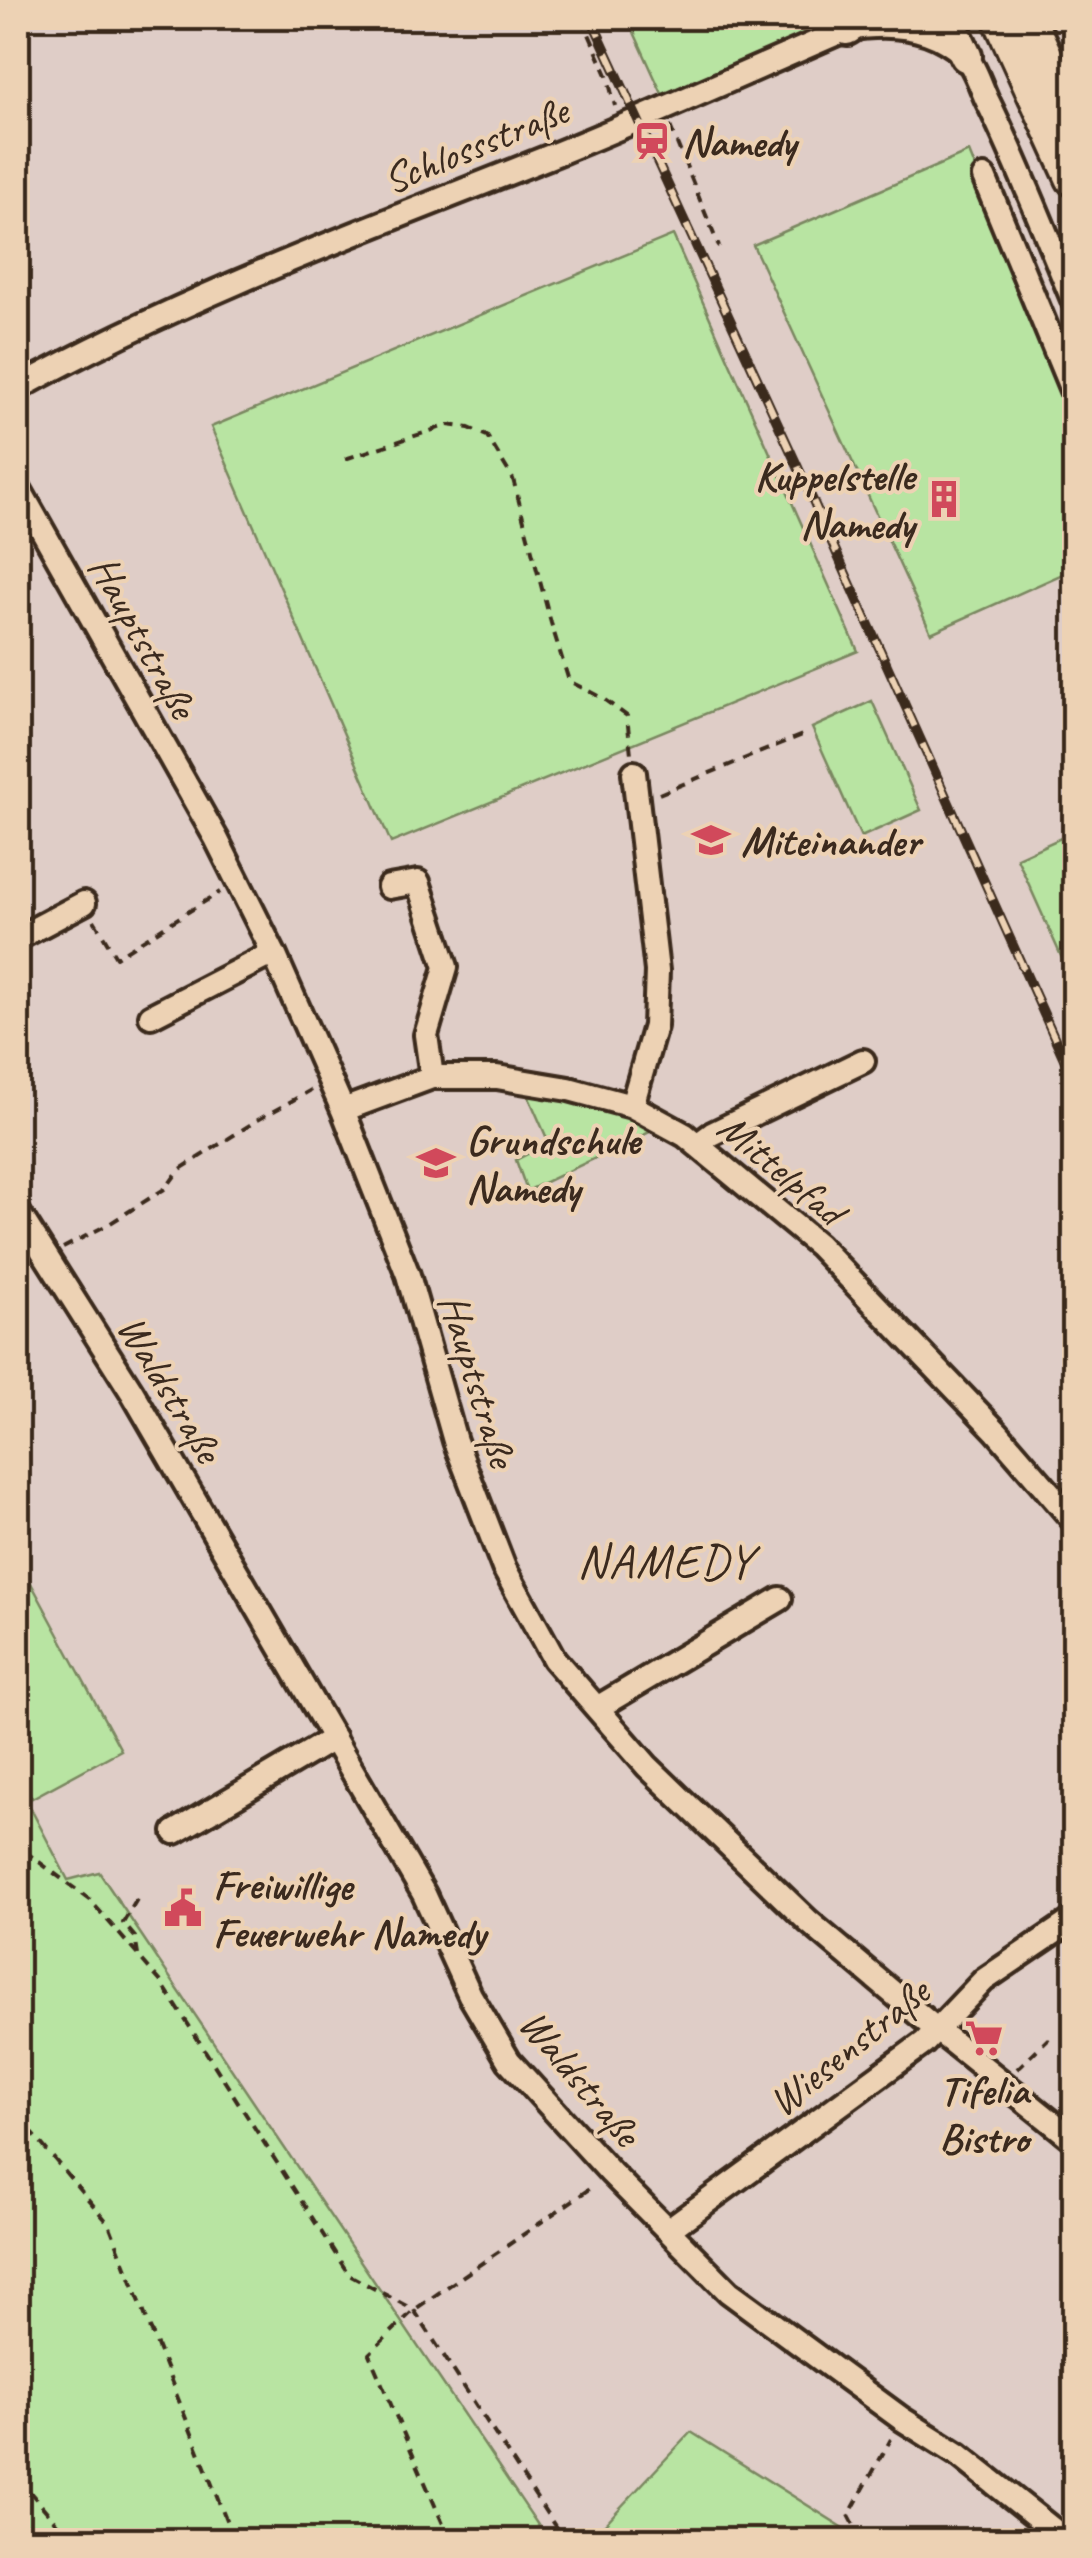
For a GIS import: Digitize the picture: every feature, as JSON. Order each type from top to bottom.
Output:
[{"type":"highway","points":[[1001,18],[1074,178]]},
{"type":"main road","points":[[948,18],[966,56]]},
{"type":"main road","points":[[1029,18],[1074,114]]},
{"type":"street","name":"Schlossstraße","points":[[18,388],[132,330],[274,266],[567,150],[855,23],[903,26],[933,35],[966,56]]},
{"type":"street","points":[[966,56],[1074,302]]},
{"type":"street","points":[[984,177],[1074,395]]},
{"type":"street","name":"Hauptstraße","points":[[18,487],[238,880],[273,953],[343,1110],[408,1275],[455,1441],[504,1568],[554,1659],[646,1766],[795,1908],[936,2030],[1074,2140]]},
{"type":"street","points":[[632,1106],[655,1026],[657,971],[634,774]]},
{"type":"street","points":[[389,887],[418,882],[446,967],[426,1035],[432,1077]]},
{"type":"street","points":[[18,938],[84,903]]},
{"type":"street","points":[[151,1016],[273,953]]},
{"type":"street","points":[[697,1145],[863,1061]]},
{"type":"street","name":"Mittelpfad","points":[[343,1110],[432,1077],[496,1077],[569,1088],[632,1106],[685,1135],[818,1245],[997,1432],[1074,1521]]},
{"type":"street","name":"Waldstraße","points":[[18,1212],[132,1392],[334,1738],[424,1894],[470,1995],[509,2061],[611,2174],[729,2292],[902,2420],[959,2455],[1066,2540]]},
{"type":"street","points":[[597,1708],[780,1599]]},
{"type":"street","points":[[176,1832],[334,1738]]},
{"type":"street","name":"Wiesenstraße","points":[[668,2230],[924,2043],[984,1980],[1074,1918]]},
{"type":"path","points":[[582,18],[608,75],[620,126]]},
{"type":"path","points":[[662,108],[719,247]]},
{"type":"path","points":[[345,458],[448,425],[488,436],[513,479],[569,681],[627,716],[634,774]]},
{"type":"path","points":[[638,803],[808,733]]},
{"type":"path","points":[[84,903],[116,958],[238,880]]},
{"type":"path","points":[[46,1257],[109,1224],[166,1188],[179,1170],[329,1080]]},
{"type":"path","points":[[18,1834],[27,1853],[90,1900],[161,1982],[348,2274],[414,2310],[564,2540]]},
{"type":"path","points":[[138,1955],[136,1937],[124,1923],[140,1894]]},
{"type":"path","points":[[1002,2082],[1049,2038]]},
{"type":"path","points":[[18,2116],[109,2224],[234,2540]]},
{"type":"path","points":[[450,2540],[369,2354],[414,2310],[611,2174]]},
{"type":"path","points":[[862,2540],[850,2516],[902,2420]]},
{"type":"path","points":[[18,2478],[71,2540]]},
{"type":"green space","points":[[665,18],[846,18],[756,60],[663,96],[633,30]]},
{"type":"green space","points":[[969,152],[1074,410],[1074,569],[931,633],[753,245]]},
{"type":"green space","points":[[673,235],[858,651],[391,843],[211,427]]},
{"type":"green space","points":[[872,701],[921,810],[861,837],[812,728]]},
{"type":"green space","points":[[1074,832],[1074,985],[1017,858]]},
{"type":"green space","points":[[527,1093],[623,1114],[654,1130],[527,1191],[516,1160],[549,1143]]},
{"type":"green space","points":[[18,1559],[121,1750],[32,1798],[18,1772]]},
{"type":"green space","points":[[18,1784],[68,1880],[99,1872],[548,2540],[18,2540]]},
{"type":"green space","points":[[691,2432],[858,2537],[860,2540],[590,2540]]},
{"type":"railway","points":[[591,18],[1074,1081]]},
{"type":"place","name":"Namedy","points":[[652,141]]},
{"type":"place","name":"Kuppelstelle Namedy","points":[[944,499]]},
{"type":"place","name":"Miteinander","points":[[711,840]]},
{"type":"place","name":"Grundschule Namedy","points":[[436,1163]]},
{"type":"place","name":"Freiwillige Feuerwehr Namedy","points":[[183,1908]]},
{"type":"place","name":"Tifelia Bistro","points":[[984,2038]]},
{"type":"district","name":"NAMEDY","points":[[666,1560]]}]
